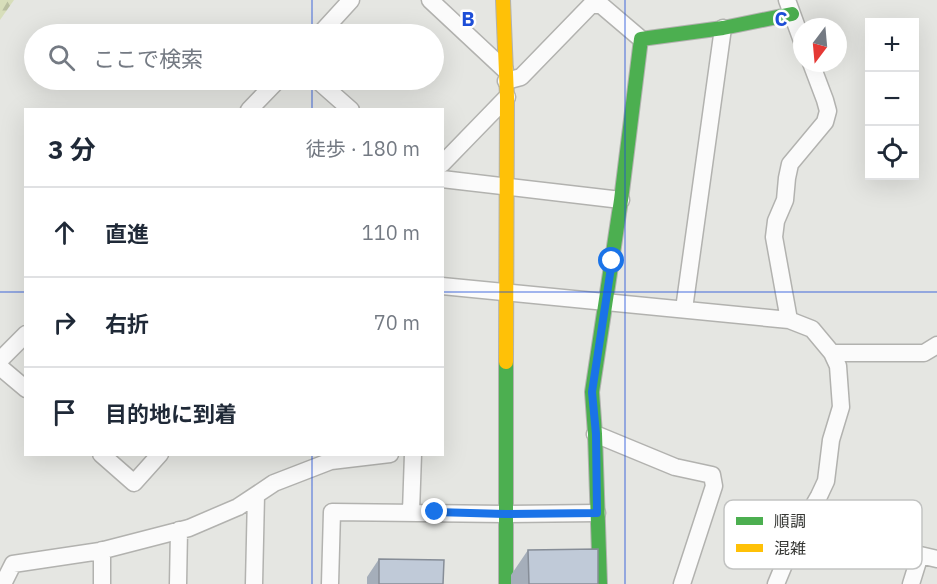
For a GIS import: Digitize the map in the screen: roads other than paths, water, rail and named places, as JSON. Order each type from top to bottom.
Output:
[{"type":"street","points":[[329,24],[351,0]]},
{"type":"street","points":[[430,0],[506,83]]},
{"type":"street","points":[[503,0],[507,187],[506,584]]},
{"type":"street","points":[[444,161],[506,83],[521,77],[591,5],[601,5],[641,39],[723,28],[789,7]]},
{"type":"street","points":[[684,309],[723,28]]},
{"type":"street","points":[[600,584],[596,434],[592,392],[607,301],[641,39]]},
{"type":"street","points":[[789,320],[774,237],[776,221],[785,200],[790,164],[825,122],[828,111],[814,72]]},
{"type":"street","points":[[251,108],[268,90]]},
{"type":"street","points":[[328,90],[349,108]]},
{"type":"street","points":[[444,179],[621,200]]},
{"type":"street","points":[[444,286],[789,320],[812,329],[838,366],[841,407],[831,440],[826,481],[817,500]]},
{"type":"street","points":[[0,360],[24,336]]},
{"type":"street","points":[[831,353],[924,353],[937,345]]},
{"type":"street","points":[[0,367],[24,387]]},
{"type":"street","points":[[596,434],[675,467],[712,475],[714,486],[682,584]]},
{"type":"street","points":[[103,456],[134,483],[158,456]]},
{"type":"street","points":[[3,584],[14,564],[102,550],[189,528],[238,507],[274,483],[327,458],[358,456]]},
{"type":"street","points":[[411,512],[414,456]]},
{"type":"street","points":[[254,584],[256,495]]},
{"type":"street","points":[[330,584],[332,512],[597,513]]},
{"type":"street","points":[[178,584],[179,530]]},
{"type":"street","points":[[102,550],[102,584]]},
{"type":"street","points":[[922,555],[937,559]]},
{"type":"street","points":[[776,584],[782,569]]},
{"type":"street","points":[[911,584],[916,569]]}]
